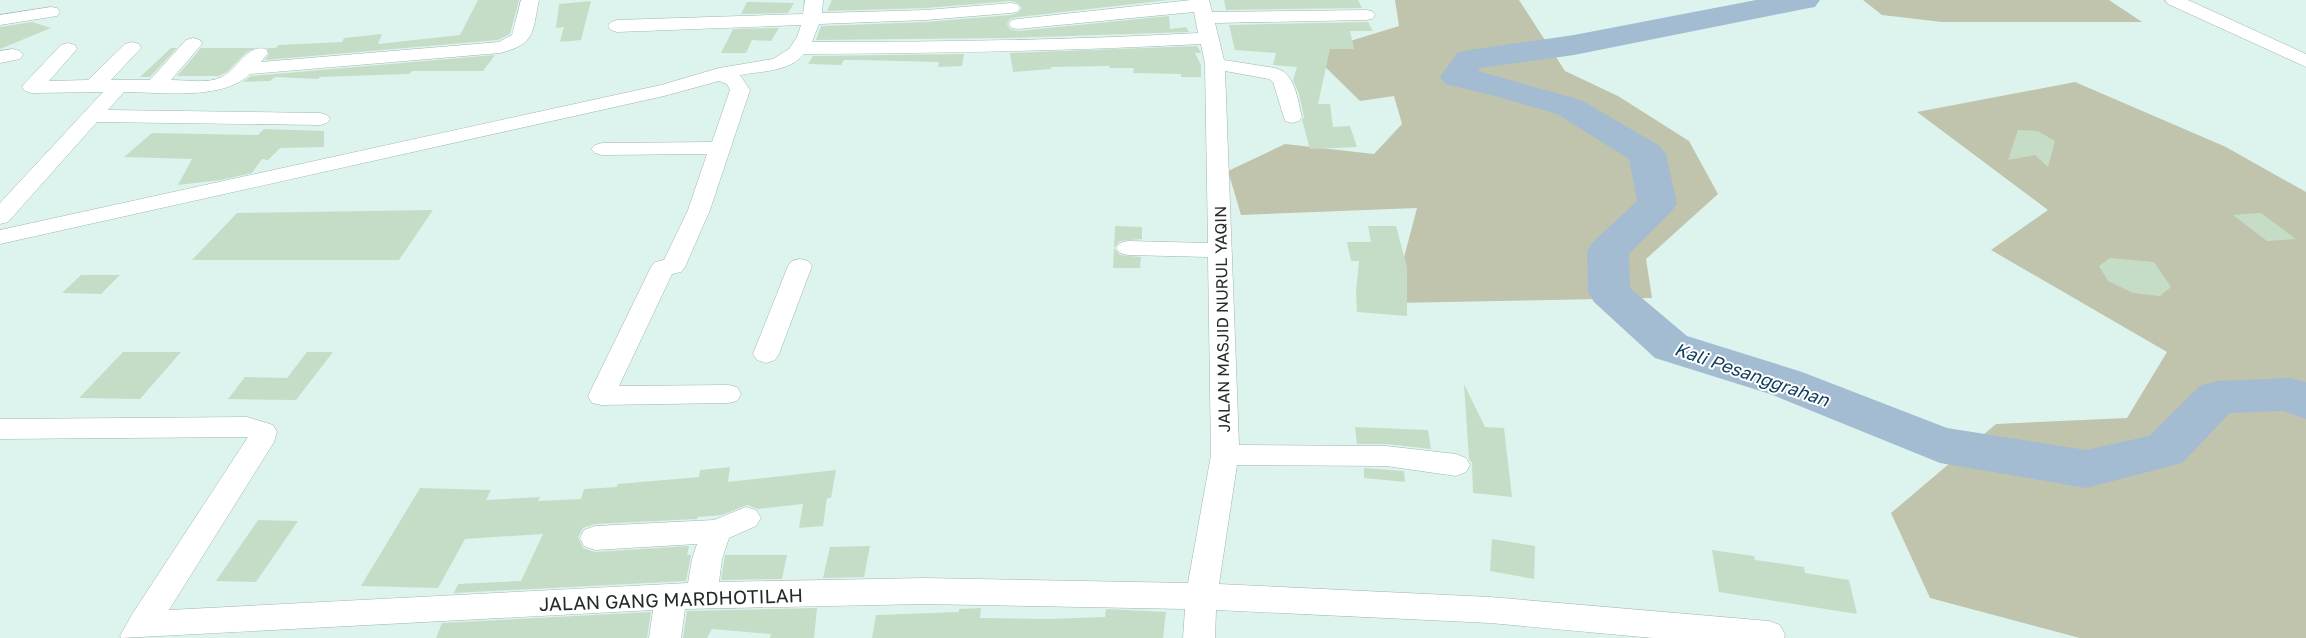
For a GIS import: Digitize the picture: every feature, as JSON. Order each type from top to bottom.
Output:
[{"type":"street","points":[[244,69],[486,50],[511,46],[522,39],[531,0]]},
{"type":"street","points":[[2174,0],[2306,62]]},
{"type":"street","points":[[0,238],[664,90],[754,66],[778,63],[788,59],[801,48],[813,10]]},
{"type":"street","points":[[617,26],[813,10],[926,15],[974,12],[1015,16],[1048,22],[1130,11],[1204,15],[1366,15]]},
{"type":"street","points":[[0,20],[51,12]]},
{"type":"street","points":[[974,12],[977,47]]},
{"type":"street","points":[[921,47],[926,15]]},
{"type":"street","points":[[801,48],[1009,47],[1046,43],[1095,44],[1204,15]]},
{"type":"street","name":"JALAN MASJID NURUL YAQIN","points":[[1199,638],[1201,596],[1225,455],[1215,64],[1204,15]]},
{"type":"street","points":[[1046,43],[1048,22]]},
{"type":"street","points":[[155,86],[193,44]]},
{"type":"street","points":[[93,87],[132,48]]},
{"type":"street","points":[[68,49],[32,87],[213,86],[233,81],[259,54]]},
{"type":"street","points":[[1215,64],[1275,74],[1282,80],[1292,117]]},
{"type":"street","points":[[720,74],[735,80],[740,90],[699,210],[601,396],[728,394]]},
{"type":"street","points":[[0,217],[90,116],[120,86]]},
{"type":"street","points":[[90,116],[320,119]]},
{"type":"street","points":[[602,149],[720,148]]},
{"type":"street","points":[[1128,248],[1220,250]]},
{"type":"street","points":[[766,354],[800,266]]},
{"type":"street","points":[[0,430],[247,427],[263,432],[260,442],[138,632]]},
{"type":"street","points":[[1225,455],[1386,456],[1456,465]]},
{"type":"street","points":[[594,538],[717,531],[746,518]]},
{"type":"street","points":[[702,595],[707,559],[717,531]]},
{"type":"street","name":"JALAN GANG MARDHOTILAH","points":[[138,632],[702,595],[924,592],[1201,596],[1490,610],[1769,636]]},
{"type":"street","points":[[666,638],[672,598]]},
{"type":"green space","points":[[1395,0],[1519,0],[1565,71],[1618,96],[1689,141],[1718,194],[1646,259],[1652,298],[1392,303],[1417,208],[1241,215],[1228,171],[1285,144],[1374,154],[1402,124],[1394,96],[1360,101],[1311,53],[1399,26]]},
{"type":"green space","points":[[1863,0],[2109,0],[2142,22],[1942,22],[1882,15]]},
{"type":"green space","points":[[2075,82],[2226,147],[2306,192],[2306,638],[2080,638],[1930,598],[1891,513],[1996,424],[2127,418],[2167,352],[1991,250],[2048,210],[1917,112]]},
{"type":"building","points":[[478,0],[519,0],[510,34],[498,40],[265,60],[269,54],[267,48],[276,48],[278,45],[342,42],[344,38],[382,34],[378,44],[460,35]]},
{"type":"building","points":[[832,0],[1169,0],[1018,17],[1010,19],[1007,24],[1010,29],[1018,31],[1169,16],[1170,29],[1186,27],[1189,32],[1005,38],[816,40],[821,26],[926,22],[1011,15],[1018,13],[1022,8],[1018,3],[1011,1],[926,8],[827,11]]},
{"type":"building","points":[[1224,0],[1358,0],[1362,8],[1226,10]]},
{"type":"building","points":[[591,1],[581,40],[560,42],[564,27],[556,28],[559,4]]},
{"type":"building","points":[[747,2],[794,3],[788,13],[741,14]]},
{"type":"building","points":[[32,22],[51,28],[0,49],[0,27]]},
{"type":"building","points":[[1368,22],[1373,31],[1350,31],[1354,49],[1330,49],[1318,104],[1330,104],[1333,127],[1350,126],[1357,147],[1310,149],[1302,120],[1304,117],[1299,94],[1293,80],[1297,67],[1273,65],[1276,53],[1235,50],[1229,25]]},
{"type":"building","points":[[779,28],[771,41],[752,40],[746,53],[721,53],[733,29]]},
{"type":"building","points":[[1197,46],[1201,53],[1195,53],[1201,65],[1201,77],[1181,77],[1181,74],[1133,73],[1134,68],[1109,68],[1110,66],[1051,67],[1051,69],[1013,72],[1010,53]]},
{"type":"building","points":[[171,48],[177,48],[150,77],[140,77]]},
{"type":"building","points":[[201,48],[256,48],[247,52],[227,72],[217,77],[177,76]]},
{"type":"building","points":[[964,54],[962,66],[938,67],[939,62],[859,60],[844,60],[841,65],[808,64],[813,56]]},
{"type":"building","points":[[495,55],[483,71],[412,71],[409,74],[320,77],[318,79],[275,77],[270,81],[243,82],[251,76]]},
{"type":"building","points":[[264,129],[324,131],[324,147],[280,148],[268,160],[262,159],[252,173],[221,180],[178,185],[192,159],[124,157],[152,133],[258,135]]},
{"type":"building","points":[[2018,130],[2038,131],[2055,141],[2048,167],[2035,155],[2008,160]]},
{"type":"building","points":[[433,210],[399,260],[192,260],[237,213]]},
{"type":"building","points":[[2261,213],[2296,239],[2267,241],[2233,215]]},
{"type":"building","points":[[1115,226],[1142,227],[1142,239],[1120,241],[1114,248]]},
{"type":"building","points":[[1368,226],[1396,226],[1407,267],[1407,316],[1357,312],[1356,292],[1359,261],[1351,261],[1347,242],[1371,242]]},
{"type":"building","points":[[1114,248],[1120,255],[1141,257],[1140,268],[1113,268]]},
{"type":"building","points":[[2110,258],[2154,262],[2171,287],[2160,296],[2133,293],[2108,281],[2099,266]]},
{"type":"building","points":[[81,275],[120,275],[101,294],[62,293]]},
{"type":"building","points":[[123,352],[181,352],[140,399],[79,398]]},
{"type":"building","points":[[307,352],[333,352],[296,400],[228,399],[245,377],[287,378]]},
{"type":"building","points":[[1464,384],[1485,427],[1504,428],[1512,497],[1473,493]]},
{"type":"building","points":[[1355,427],[1428,430],[1431,449],[1386,444],[1357,444]]},
{"type":"building","points":[[730,467],[728,482],[836,470],[831,498],[827,498],[823,526],[799,528],[803,504],[758,509],[747,505],[722,515],[698,517],[697,519],[595,524],[583,528],[578,537],[583,548],[595,552],[689,546],[687,555],[691,555],[686,581],[454,593],[458,584],[521,581],[543,534],[465,539],[438,588],[361,586],[420,488],[491,490],[486,500],[540,497],[538,501],[581,499],[584,489],[699,477],[700,470]]},
{"type":"building","points":[[1364,468],[1404,471],[1405,482],[1364,478]]},
{"type":"building","points":[[258,520],[298,521],[256,582],[216,581]]},
{"type":"building","points":[[1492,539],[1535,546],[1534,579],[1490,571]]},
{"type":"building","points":[[870,546],[864,577],[823,578],[830,547]]},
{"type":"building","points":[[1712,550],[1754,556],[1755,560],[1804,567],[1805,573],[1849,580],[1857,614],[1719,592]]},
{"type":"building","points":[[725,555],[787,555],[782,579],[721,580]]},
{"type":"building","points":[[817,608],[814,638],[770,638],[771,634],[712,629],[707,638],[683,638],[687,611]]},
{"type":"building","points":[[981,608],[980,618],[1048,619],[1105,617],[1106,609],[1166,612],[1163,638],[872,638],[876,615],[959,612],[959,609]]},
{"type":"building","points":[[651,612],[647,638],[436,638],[442,623]]},
{"type":"waterway","name":"Kali Pesanggrahan","points":[[1804,0],[1574,45],[1469,60],[1457,77],[1499,86],[1569,107],[1647,154],[1657,204],[1608,251],[1609,292],[1671,347],[1786,383],[1940,445],[2086,469],[2165,450],[2218,397],[2289,394],[2306,402]]}]
